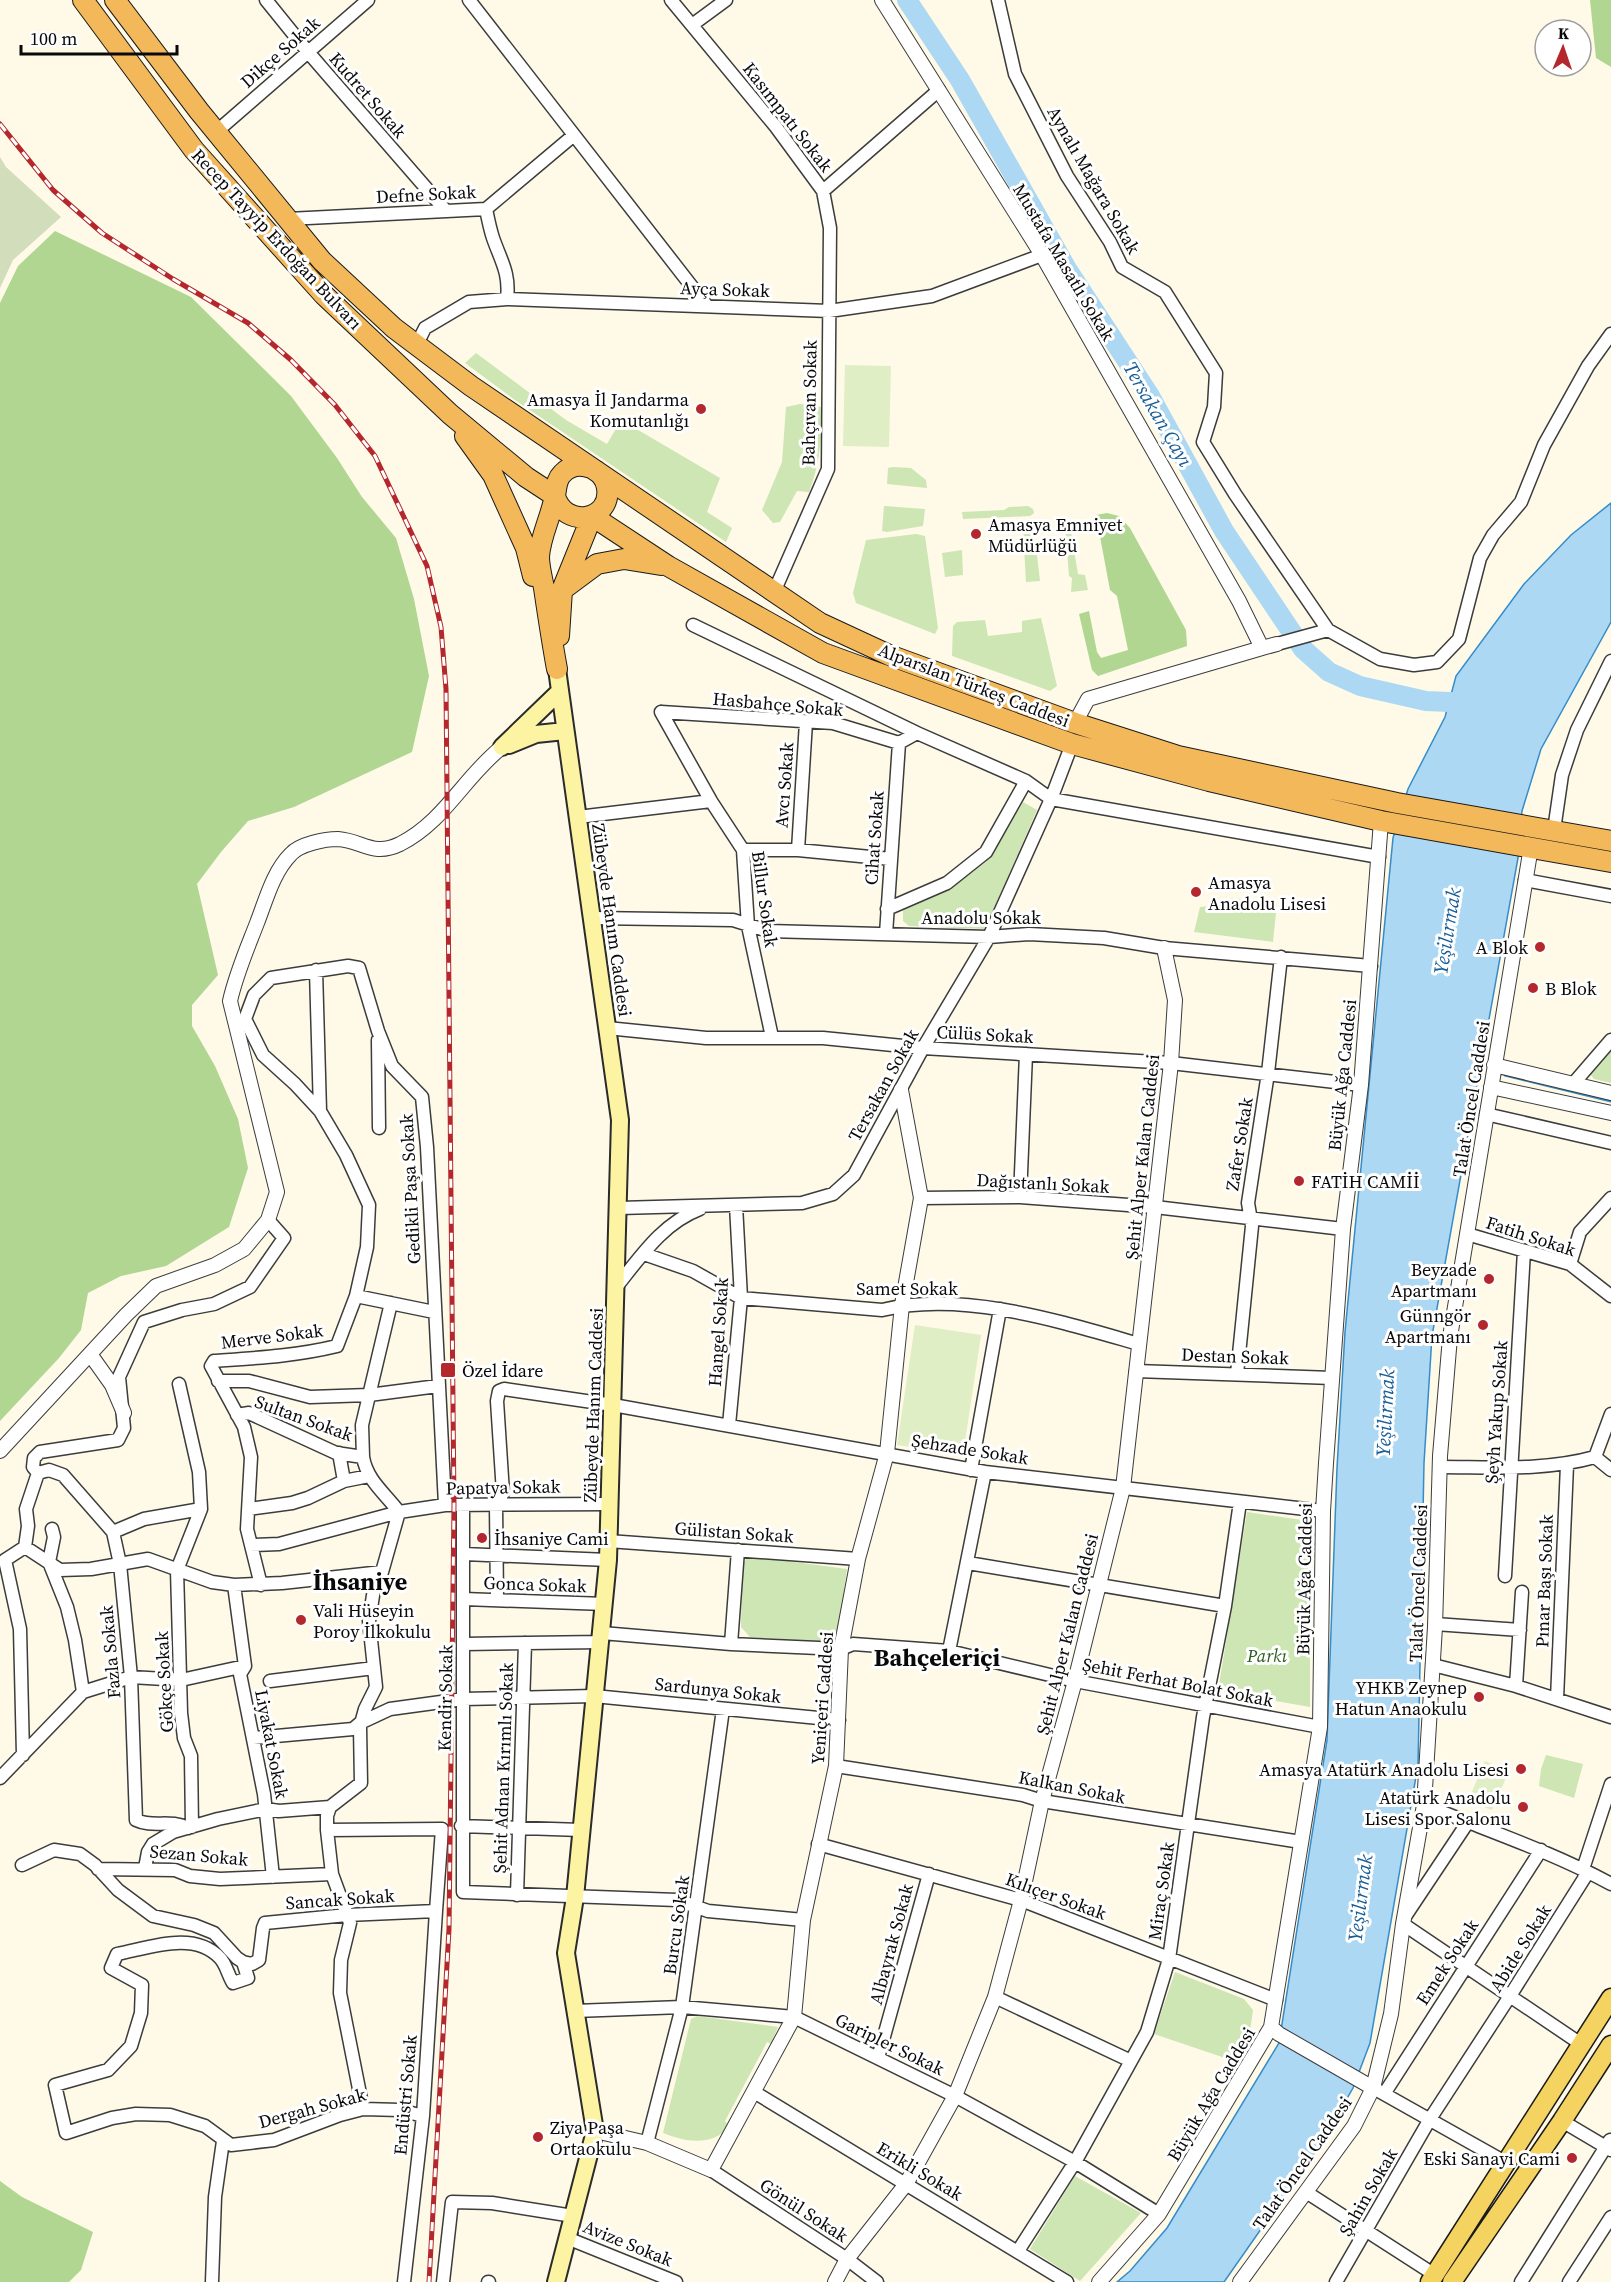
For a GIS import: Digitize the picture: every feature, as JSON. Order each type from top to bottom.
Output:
[{"type":"highway","name":"Recep Tayyip Erdoğan Bulvarı","points":[[83,0],[194,150],[324,295],[450,414],[526,477],[555,496]]},
{"type":"highway","name":"Recep Tayyip Erdoğan Bulvarı","points":[[115,0],[216,132],[322,261],[417,345],[471,386],[595,469]]},
{"type":"highway","points":[[450,414],[493,475],[526,548],[557,669]]},
{"type":"highway","points":[[555,496],[566,513],[583,518],[599,511],[608,495],[604,478],[595,469],[583,465],[567,469],[557,481],[539,557],[557,669]]},
{"type":"highway","name":"Alparslan Türkeş Caddesi","points":[[595,469],[820,623],[889,655],[1075,723],[1178,756],[1397,802],[1554,830]]},
{"type":"highway","points":[[557,669],[562,590],[592,516]]},
{"type":"highway","name":"Alparslan Türkeş Caddesi","points":[[592,516],[668,566],[823,653],[1072,744],[1209,781],[1387,822],[1527,846]]},
{"type":"highway","points":[[562,590],[597,564],[624,559],[668,566]]},
{"type":"highway","points":[[1554,830],[1611,841]]},
{"type":"highway","points":[[1527,846],[1611,862]]},
{"type":"main road","name":"Zübeyde Hanım Caddesi","points":[[555,2282],[595,2131],[566,1953],[575,1898],[608,1560],[620,1120],[557,669]]},
{"type":"main road","points":[[502,747],[560,691]]},
{"type":"main road","points":[[502,747],[536,734],[566,731]]},
{"type":"main road","points":[[1439,2280],[1505,2162],[1611,1998]]},
{"type":"main road","points":[[1439,2280],[1562,2121],[1611,2045]]},
{"type":"street","name":"Kudret Sokak","points":[[266,0],[446,211]]},
{"type":"street","name":"Dikçe Sokak","points":[[216,132],[368,0]]},
{"type":"street","points":[[469,0],[707,306]]},
{"type":"street","name":"Kasımpatı Sokak","points":[[671,0],[776,127],[822,191],[830,228],[829,311]]},
{"type":"street","points":[[692,25],[726,0]]},
{"type":"street","name":"Mustafa Masatlı Sokak","points":[[882,0],[1042,255],[1239,601],[1262,648]]},
{"type":"street","name":"Aynalı Mağara Sokak","points":[[999,0],[1015,74],[1067,176],[1110,242],[1122,267],[1165,292],[1216,373],[1214,407],[1203,442],[1235,494],[1328,630]]},
{"type":"street","points":[[822,191],[939,90]]},
{"type":"street","name":"Defne Sokak","points":[[288,219],[486,209],[574,135]]},
{"type":"street","points":[[486,209],[493,238],[509,282],[507,299]]},
{"type":"street","name":"Ayça Sokak","points":[[417,345],[425,328],[469,302],[507,299],[829,311],[932,296],[1042,255]]},
{"type":"street","name":"Bahçıvan Sokak","points":[[774,592],[828,469],[829,311]]},
{"type":"street","points":[[1075,723],[1088,699],[1328,630],[1380,659],[1414,665],[1437,662],[1460,639],[1480,558],[1493,535],[1521,502],[1544,445],[1588,366],[1611,334]]},
{"type":"street","points":[[693,625],[917,733],[1026,781],[1051,799],[1379,857]]},
{"type":"street","points":[[1554,830],[1562,775],[1569,753],[1577,730],[1611,661]]},
{"type":"street","name":"Hasbahçe Sokak","points":[[661,712],[833,723],[899,743]]},
{"type":"street","name":"Billur Sokak","points":[[661,712],[711,801],[743,850],[748,926],[772,1037]]},
{"type":"street","name":"Avcı Sokak","points":[[798,850],[807,722]]},
{"type":"street","points":[[899,743],[917,733]]},
{"type":"street","name":"Cihat Sokak","points":[[886,934],[899,743]]},
{"type":"street","name":"Tersakan Sokak","points":[[619,1208],[802,1203],[833,1194],[854,1175],[923,1048],[989,937],[1051,799],[1072,744]]},
{"type":"street","points":[[0,1451],[126,1315],[156,1286],[215,1266],[244,1249],[268,1220],[277,1192],[230,1001],[235,979],[274,880],[292,852],[312,843],[338,839],[383,850],[401,843],[440,816],[484,761],[502,747]]},
{"type":"street","points":[[887,909],[946,883],[986,852],[1026,781]]},
{"type":"street","points":[[578,817],[711,801]]},
{"type":"street","name":"Büyük Ağa Caddesi","points":[[1099,2282],[1159,2214],[1275,2031],[1276,2000],[1320,1727],[1323,1511],[1342,1229],[1361,1085],[1379,857],[1387,822]]},
{"type":"street","name":"Talat Öncel Caddesi","points":[[1240,2282],[1354,2126],[1373,2088],[1391,2014],[1403,1922],[1424,1805],[1435,1624],[1440,1467],[1450,1338],[1525,880],[1527,846]]},
{"type":"street","points":[[743,850],[798,850],[891,859]]},
{"type":"street","points":[[1525,880],[1611,896]]},
{"type":"street","name":"Anadolu Sokak","points":[[592,918],[733,920],[768,932],[989,937],[1029,934],[1104,938],[1164,948],[1371,966]]},
{"type":"street","name":"Şehit Alper Kalan Caddesi","points":[[835,2282],[848,2259],[906,2184],[955,2096],[996,1997],[1022,1899],[1042,1801],[1075,1681],[1123,1488],[1171,1062],[1174,1000],[1164,948]]},
{"type":"street","name":"Zafer Sokak","points":[[1237,1374],[1252,1226],[1248,1203],[1268,1073],[1281,957]]},
{"type":"street","name":"Gedikli Paşa Sokak","points":[[245,1019],[254,995],[271,978],[348,966],[359,968],[378,1031],[392,1066],[422,1097],[427,1147],[445,1505]]},
{"type":"street","points":[[316,970],[320,1112]]},
{"type":"street","points":[[230,1001],[245,1019],[263,1055],[295,1084],[320,1112],[346,1155],[369,1205],[367,1247],[356,1296],[434,1312]]},
{"type":"street","name":"Cülüs Sokak","points":[[607,1028],[706,1038],[823,1038],[923,1048],[1171,1062],[1361,1085]]},
{"type":"street","points":[[378,1031],[379,1128]]},
{"type":"street","points":[[1573,1084],[1611,1040]]},
{"type":"street","points":[[1020,1197],[1026,1054]]},
{"type":"street","points":[[1494,1065],[1611,1093]]},
{"type":"street","points":[[1491,1087],[1611,1113]]},
{"type":"street","name":"Yeniçeri Caddesi","points":[[711,2170],[794,2017],[803,1920],[836,1766],[841,1649],[858,1559],[887,1454],[902,1305],[921,1198],[901,1090]]},
{"type":"street","points":[[1486,1114],[1611,1143]]},
{"type":"street","name":"Dağıstanlı Sokak","points":[[921,1198],[1020,1197],[1155,1207],[1342,1229]]},
{"type":"street","points":[[1570,1264],[1580,1232],[1611,1198]]},
{"type":"street","name":"Hangel Sokak","points":[[729,1425],[741,1298],[736,1205]]},
{"type":"street","name":"Tersakan Sokak","points":[[617,1286],[657,1237],[684,1216],[709,1206]]},
{"type":"street","points":[[23,1755],[20,1629],[3,1562],[25,1547],[28,1526],[26,1509],[38,1473],[33,1467],[34,1458],[40,1452],[118,1440],[124,1428],[119,1377],[144,1322],[182,1310],[214,1304],[250,1287],[284,1238],[268,1220]]},
{"type":"street","name":"Fatih Sokak","points":[[1467,1234],[1570,1264],[1611,1296]]},
{"type":"street","name":"Şeyh Yakup Sokak","points":[[1505,1576],[1524,1251]]},
{"type":"street","name":"Samet Sokak","points":[[644,1254],[693,1271],[741,1298],[882,1310],[923,1303],[1000,1309],[1139,1344]]},
{"type":"street","name":"Merve Sokak","points":[[219,1381],[211,1369],[214,1361],[257,1359],[312,1352],[337,1346],[356,1296]]},
{"type":"street","points":[[363,1457],[362,1425],[391,1303]]},
{"type":"street","points":[[971,1470],[1000,1309]]},
{"type":"street","points":[[90,1354],[112,1385],[124,1413]]},
{"type":"street","name":"Destan Sokak","points":[[1136,1371],[1332,1378]]},
{"type":"street","points":[[261,1585],[247,1528],[250,1457],[243,1427],[219,1381],[249,1381],[310,1397],[369,1395],[438,1386]]},
{"type":"street","points":[[177,1570],[201,1509],[199,1472],[179,1384]]},
{"type":"street","name":"Şehzade Sokak","points":[[496,1505],[503,1492],[497,1401],[499,1391],[504,1389],[729,1425],[971,1470],[1323,1511]]},
{"type":"street","name":"Sultan Sokak","points":[[237,1415],[249,1413],[339,1453],[363,1457],[369,1476],[399,1512]]},
{"type":"street","points":[[1595,1457],[1611,1414]]},
{"type":"street","points":[[339,1453],[345,1481]]},
{"type":"street","points":[[1440,1467],[1567,1465],[1595,1457]]},
{"type":"street","points":[[1595,1457],[1611,1470]]},
{"type":"street","name":"Pınar Başı Sokak","points":[[1557,1699],[1567,1465]]},
{"type":"street","name":"Fazla Sokak","points":[[38,1473],[49,1470],[63,1475],[113,1532],[120,1564],[131,1677],[136,1820],[142,1823],[180,1824],[190,1827]]},
{"type":"street","points":[[949,1651],[985,1472]]},
{"type":"street","points":[[249,1509],[292,1503],[345,1481],[369,1476]]},
{"type":"street","name":"Miraç Sokak","points":[[1018,2251],[1075,2162],[1147,2032],[1169,1959],[1204,1707],[1225,1606],[1240,1502]]},
{"type":"street","name":"Papatya Sokak","points":[[251,1545],[279,1544],[399,1512],[445,1505],[609,1504]]},
{"type":"street","name":"Kendir Sokak","points":[[463,1505],[464,1699],[461,1826],[463,1892],[517,1895]]},
{"type":"street","points":[[496,1505],[497,1600]]},
{"type":"street","points":[[113,1532],[144,1519],[171,1512],[201,1509]]},
{"type":"street","points":[[145,1868],[148,1852],[153,1844],[172,1832],[266,1809],[279,1811],[330,1807],[361,1783],[360,1723],[376,1687],[369,1621],[374,1589],[382,1572],[399,1512]]},
{"type":"street","points":[[52,1529],[54,1537],[49,1562],[67,1607],[83,1692]]},
{"type":"street","name":"Gülistan Sokak","points":[[608,1541],[858,1559]]},
{"type":"street","points":[[25,1547],[60,1570],[91,1569],[148,1559],[212,1582],[234,1585],[261,1585],[382,1572]]},
{"type":"street","points":[[731,1644],[738,1550]]},
{"type":"street","points":[[464,1554],[608,1560]]},
{"type":"street","points":[[968,1563],[1225,1606]]},
{"type":"street","name":"Gökçe Sokak","points":[[177,1570],[181,1713],[184,1738],[191,1756],[190,1827]]},
{"type":"street","name":"Liyakat Sokak","points":[[234,1585],[245,1666],[240,1674],[266,1809],[273,1877]]},
{"type":"street","points":[[1516,1686],[1522,1592]]},
{"type":"street","name":"Gonca Sokak","points":[[464,1599],[605,1604]]},
{"type":"street","points":[[1435,1624],[1520,1630]]},
{"type":"street","name":"Şehit Ferhat Bolat Sokak","points":[[464,1644],[601,1638],[841,1649],[853,1644],[949,1651],[1075,1681],[1320,1727]]},
{"type":"street","name":"Şehit Adnan Kırımlı Sokak","points":[[517,1895],[525,1643]]},
{"type":"street","points":[[1433,1665],[1516,1686],[1611,1717]]},
{"type":"street","points":[[0,1778],[83,1692],[131,1677],[181,1680],[245,1666]]},
{"type":"street","points":[[270,1681],[374,1668]]},
{"type":"street","name":"Sardunya Sokak","points":[[253,1738],[353,1729],[360,1723],[390,1709],[464,1699],[594,1696],[839,1720]]},
{"type":"street","name":"Burcu Sokak","points":[[647,2143],[682,2007],[698,1906],[723,1709]]},
{"type":"street","name":"Kalkan Sokak","points":[[836,1766],[1023,1796],[1188,1826],[1301,1842]]},
{"type":"street","name":"Abide Sokak","points":[[1430,2119],[1585,1877],[1583,1869],[1611,1784]]},
{"type":"street","points":[[1424,1805],[1541,1850],[1611,1884]]},
{"type":"street","points":[[330,1807],[327,1816],[327,1830],[332,1874],[350,1923],[341,1960],[340,1993],[363,2109]]},
{"type":"street","points":[[1468,1822],[1403,1922],[1581,2044]]},
{"type":"street","points":[[461,1826],[581,1830]]},
{"type":"street","points":[[327,1830],[442,1829],[436,1911]]},
{"type":"street","name":"Kılıçer Sokak","points":[[818,1844],[1022,1899],[1276,2000]]},
{"type":"street","points":[[22,1865],[54,1850],[80,1854],[118,1890],[153,1916],[194,1925],[214,1934],[243,1962],[248,1978],[233,1983],[222,1960],[211,1950],[195,1943],[171,1944],[117,1954],[111,1968],[142,1984],[141,2013],[131,2046],[108,2070],[55,2085],[66,2133],[112,2118],[136,2114],[170,2115],[205,2127],[223,2141],[215,2197],[212,2282]]},
{"type":"street","name":"Emek Sokak","points":[[1373,2088],[1466,1966],[1541,1850]]},
{"type":"street","name":"Sezan Sokak","points":[[98,1869],[175,1870],[190,1876],[220,1879],[332,1874]]},
{"type":"street","name":"Albayrak Sokak","points":[[878,2058],[929,1874]]},
{"type":"street","points":[[517,1895],[677,1900],[708,1911],[803,1920]]},
{"type":"street","name":"Sancak Sokak","points":[[243,1962],[252,1964],[259,1960],[265,1923],[347,1915],[436,1911]]},
{"type":"street","name":"Endüstri Sokak","points":[[404,2282],[423,2116],[436,1911]]},
{"type":"street","points":[[996,1997],[1131,2061]]},
{"type":"street","name":"Garipler Sokak","points":[[575,2011],[682,2007],[794,2017],[955,2096],[1075,2162],[1159,2214]]},
{"type":"street","points":[[1275,2031],[1505,2162]]},
{"type":"street","name":"Erikli Sokak","points":[[754,2092],[1066,2282]]},
{"type":"street","name":"Dergah Sokak","points":[[223,2141],[231,2145],[274,2140],[340,2115],[363,2109],[400,2110],[423,2116]]},
{"type":"street","name":"Şahin Sokak","points":[[1336,2282],[1430,2119]]},
{"type":"street","points":[[1521,2282],[1610,2145],[1562,2121]]},
{"type":"street","points":[[595,2131],[647,2143],[711,2170]]},
{"type":"street","name":"Gönül Sokak","points":[[711,2170],[848,2259],[877,2282]]},
{"type":"street","points":[[1306,2192],[1439,2280]]},
{"type":"street","points":[[442,2282],[452,2202],[492,2203],[573,2216]]},
{"type":"street","points":[[1569,2282],[1611,2217]]},
{"type":"street","name":"Avize Sokak","points":[[567,2238],[675,2282]]},
{"type":"green space","points":[[1590,0],[1611,0],[1611,67],[1596,58]]},
{"type":"green space","points":[[0,157],[6,167],[61,217],[13,260],[0,288]]},
{"type":"green space","points":[[55,231],[191,297],[291,396],[337,458],[362,497],[396,538],[414,599],[429,676],[412,752],[294,807],[248,821],[197,884],[218,975],[192,1005],[192,1026],[215,1066],[238,1119],[248,1168],[229,1227],[166,1266],[121,1276],[88,1293],[81,1330],[59,1358],[0,1421],[0,303],[18,266]]},
{"type":"green space","points":[[476,353],[566,420],[607,444],[621,420],[720,478],[707,512],[732,528],[726,542],[515,400],[465,363]]},
{"type":"green space","points":[[845,365],[891,366],[889,447],[843,446]]},
{"type":"green space","points":[[800,404],[821,407],[821,440],[816,471],[809,492],[797,491],[780,522],[773,523],[762,510],[782,462],[786,407]]},
{"type":"green space","points":[[888,468],[911,468],[926,480],[927,488],[887,484]]},
{"type":"green space","points":[[884,506],[925,509],[923,526],[882,531]]},
{"type":"green space","points":[[1028,506],[1033,509],[1034,513],[1030,516],[963,519],[962,512],[1004,510],[1009,507]]},
{"type":"green space","points":[[1107,513],[1119,516],[1130,528],[1186,630],[1187,646],[1098,676],[1092,670],[1079,614],[1089,611],[1097,652],[1101,658],[1128,650],[1117,596],[1110,590],[1096,515]]},
{"type":"green space","points":[[1075,523],[1075,530],[1071,532],[1078,574],[1085,575],[1088,590],[1071,592],[1072,578],[1069,576],[1065,524]]},
{"type":"green space","points":[[1028,525],[1034,529],[1040,581],[1026,582],[1023,529]]},
{"type":"green space","points":[[916,534],[925,536],[938,628],[935,634],[856,603],[853,593],[866,540]]},
{"type":"green space","points":[[962,550],[963,575],[945,577],[942,553]]},
{"type":"green space","points":[[1041,618],[1057,686],[1050,691],[952,656],[953,626],[957,622],[985,620],[988,636],[1022,632],[1022,621]]},
{"type":"green space","points":[[1023,802],[1037,810],[985,929],[909,926],[903,921],[903,906],[950,889],[986,862]]},
{"type":"green space","points":[[1232,898],[1277,903],[1273,942],[1194,932],[1200,907],[1225,905]]},
{"type":"green space","points":[[1611,1046],[1611,1083],[1594,1079],[1588,1071]]},
{"type":"green space","points":[[915,1325],[981,1335],[963,1455],[897,1445]]},
{"type":"green space","name":"Parkı","points":[[1247,1512],[1302,1520],[1310,1529],[1310,1707],[1218,1691]]},
{"type":"green space","points":[[748,1556],[847,1569],[838,1634],[830,1642],[750,1637],[741,1627],[742,1566]]},
{"type":"green space","points":[[1546,1755],[1583,1764],[1574,1798],[1539,1786]]},
{"type":"green space","points":[[1485,1761],[1509,1771],[1492,1810],[1468,1801]]},
{"type":"green space","points":[[1175,1972],[1244,1999],[1253,2010],[1248,2046],[1240,2063],[1154,2034]]},
{"type":"green space","points":[[697,2016],[778,2027],[771,2044],[767,2042],[725,2121],[729,2126],[715,2137],[698,2141],[680,2139],[663,2133],[691,2019]]},
{"type":"green space","points":[[1075,2176],[1141,2213],[1080,2281],[1030,2249]]},
{"type":"green space","points":[[0,2181],[22,2197],[93,2232],[81,2270],[69,2282],[0,2282]]},
{"type":"water","name":"Yeşilırmak","points":[[1611,503],[1611,622],[1541,749],[1522,811],[1518,858],[1432,1336],[1424,1463],[1418,1765],[1370,2043],[1353,2088],[1322,2142],[1224,2282],[1117,2282],[1130,2271],[1167,2228],[1279,2043],[1327,1740],[1337,1468],[1345,1332],[1393,838],[1408,789],[1445,717],[1456,676],[1524,584],[1571,535]]},
{"type":"waterway","name":"Tersakan Çayı","points":[[907,0],[960,80],[1067,269],[1150,396],[1224,531],[1303,649],[1329,672],[1360,686],[1426,701],[1473,703]]},
{"type":"waterway","points":[[1505,1075],[1611,1101]]},
{"type":"railway","points":[[0,124],[53,190],[102,233],[173,279],[248,323],[291,360],[335,405],[375,456],[427,566],[441,627],[446,689],[454,1505],[449,1929],[429,2282]]},
{"type":"place","name":"Amasya İl Jandarma Komutanlığı","points":[[701,409]]},
{"type":"place","name":"Amasya Emniyet Müdürlüğü","points":[[976,534]]},
{"type":"place","name":"Amasya Anadolu Lisesi","points":[[1196,892]]},
{"type":"place","name":"A Blok","points":[[1540,947]]},
{"type":"place","name":"B Blok","points":[[1533,988]]},
{"type":"place","name":"FATİH CAMİİ","points":[[1299,1181]]},
{"type":"place","name":"Beyzade Apartmanı","points":[[1489,1279]]},
{"type":"place","name":"Günngör Apartmanı","points":[[1483,1325]]},
{"type":"place","name":"Özel İdare","points":[[448,1370]]},
{"type":"place","name":"İhsaniye Cami","points":[[482,1538]]},
{"type":"place","name":"Vali Hüseyin Poroy İlkokulu","points":[[301,1620]]},
{"type":"place","name":"YHKB Zeynep Hatun Anaokulu","points":[[1479,1697]]},
{"type":"place","name":"Amasya Atatürk Anadolu Lisesi","points":[[1521,1769]]},
{"type":"place","name":"Atatürk Anadolu Lisesi Spor Salonu","points":[[1523,1807]]},
{"type":"place","name":"Ziya Paşa Ortaokulu","points":[[538,2137]]},
{"type":"place","name":"Eski Sanayi Cami","points":[[1572,2158]]},
{"type":"district","name":"İhsaniye","points":[[360,1581]]},
{"type":"district","name":"Bahçeleriçi","points":[[937,1657]]}]
